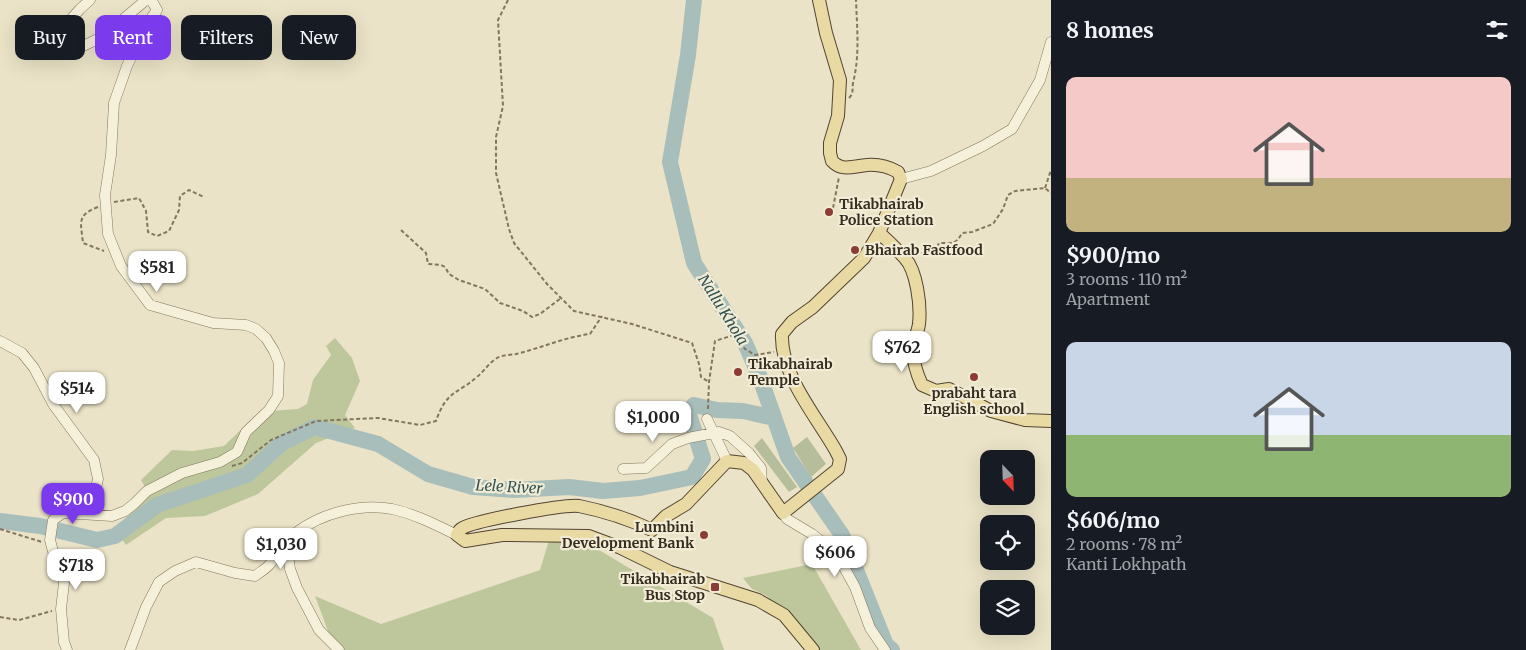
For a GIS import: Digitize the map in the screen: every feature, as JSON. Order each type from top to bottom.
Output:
[{"type":"main road","points":[[813,650],[784,615],[758,600],[670,572],[621,548],[589,536],[502,535],[465,541],[457,535],[462,528],[482,522],[531,511],[577,506],[630,519],[652,530],[666,516],[686,504],[727,461],[744,463],[753,470],[783,513],[838,469],[840,459],[805,402],[790,371],[783,350],[782,334],[787,327],[813,307],[858,265],[868,252],[879,233],[901,179],[898,172],[887,166],[868,165],[841,168],[832,162],[830,143],[838,116],[840,80],[826,33],[819,0]]},
{"type":"main road","points":[[879,233],[905,258],[915,279],[919,303],[919,325],[913,346],[915,370],[922,385],[936,391],[949,389],[991,411],[1025,420],[1051,421]]},
{"type":"street","points":[[67,650],[64,642],[61,609],[64,582],[61,567],[50,543],[53,520],[63,512],[112,516],[134,504],[147,491],[182,473],[224,460],[237,452],[246,432],[270,410],[278,396],[278,363],[274,351],[266,338],[256,329],[246,325],[213,323],[150,305],[121,266],[108,234],[105,195],[114,132],[114,103],[127,66],[147,24],[157,10],[152,1],[146,0],[102,37],[81,47],[71,42],[65,26],[80,8],[90,0]]},
{"type":"street","points":[[901,179],[931,171],[984,146],[1012,128],[1040,80],[1051,42]]},
{"type":"street","points":[[0,341],[22,353],[34,368],[53,404],[94,460],[98,478],[90,514]]},
{"type":"street","points":[[707,419],[727,461]]},
{"type":"street","points":[[623,469],[646,468],[672,444],[702,434],[718,432],[730,436],[749,453],[761,468],[763,486]]},
{"type":"street","points":[[128,649],[159,582],[185,566],[196,562],[235,573],[255,576],[269,566],[286,541],[298,531],[341,512],[374,507],[393,509],[419,517],[457,535]]},
{"type":"street","points":[[783,513],[787,519],[812,534],[836,553],[855,587],[870,628],[885,650]]},
{"type":"street","points":[[286,541],[290,569],[297,588],[320,630],[339,650]]},
{"type":"path","points":[[508,0],[498,20],[503,97],[496,137],[496,174],[509,229],[514,242],[547,284],[574,311],[602,316],[692,343],[701,377],[710,382]]},
{"type":"path","points":[[839,108],[852,95],[856,75],[859,44],[856,0]]},
{"type":"path","points":[[833,208],[841,168]]},
{"type":"path","points":[[1045,188],[1051,170]]},
{"type":"path","points":[[905,258],[912,260],[919,253],[934,252],[938,244],[952,243],[958,240],[962,233],[972,232],[992,224],[1003,209],[1008,195],[1015,191],[1045,188],[1051,193]]},
{"type":"path","points":[[116,255],[83,243],[81,221],[87,211],[106,204],[138,198],[146,211],[148,232],[157,236],[169,231],[179,210],[180,196],[189,190],[204,196]]},
{"type":"path","points":[[401,230],[426,253],[428,264],[445,267],[458,280],[485,289],[500,303],[523,311],[532,317],[540,314],[561,298]]},
{"type":"path","points":[[233,466],[242,463],[271,440],[316,421],[378,418],[420,425],[436,420],[449,396],[477,377],[498,357],[551,345],[572,336],[590,334],[596,328],[602,316]]},
{"type":"path","points":[[707,419],[715,341],[734,335],[745,349],[755,355],[783,350]]},
{"type":"path","points":[[0,529],[50,543]]},
{"type":"path","points":[[0,617],[19,620],[61,609]]},
{"type":"green space","points":[[335,338],[352,358],[360,381],[345,415],[355,428],[316,443],[258,494],[205,516],[166,518],[126,545],[115,529],[149,494],[141,480],[172,450],[193,451],[224,446],[254,417],[257,421],[270,411],[298,409],[307,404],[313,380],[331,355],[326,346]]},
{"type":"green space","points":[[807,437],[826,464],[811,477],[793,448]]},
{"type":"green space","points":[[762,438],[797,487],[789,492],[754,446]]},
{"type":"green space","points":[[549,540],[584,541],[713,618],[724,650],[335,650],[315,596],[381,624],[540,570]]},
{"type":"green space","points":[[812,564],[861,650],[806,650],[767,596],[752,589],[743,578]]},
{"type":"waterway","name":"Nallu Khola","points":[[694,0],[688,55],[670,162],[694,263],[745,343],[759,375],[788,457],[842,535],[886,645],[892,650]]},
{"type":"waterway","name":"Lele River","points":[[0,521],[40,526],[97,540],[115,536],[157,505],[247,475],[282,443],[315,427],[378,444],[428,474],[473,487],[514,490],[569,487],[603,491],[640,488],[692,477],[703,459],[688,411],[694,405],[717,410],[743,411],[774,418]]},
{"type":"place","name":"Tikabhairab Police Station","points":[[829,212]]},
{"type":"place","name":"Bhairab Fastfood","points":[[855,250]]},
{"type":"place","name":"Tikabhairab Temple","points":[[738,372]]},
{"type":"place","name":"prabaht tara English school","points":[[974,377]]},
{"type":"place","name":"Lumbini Development Bank","points":[[704,535]]},
{"type":"place","name":"Tikabhairab Bus Stop","points":[[715,587]]}]
